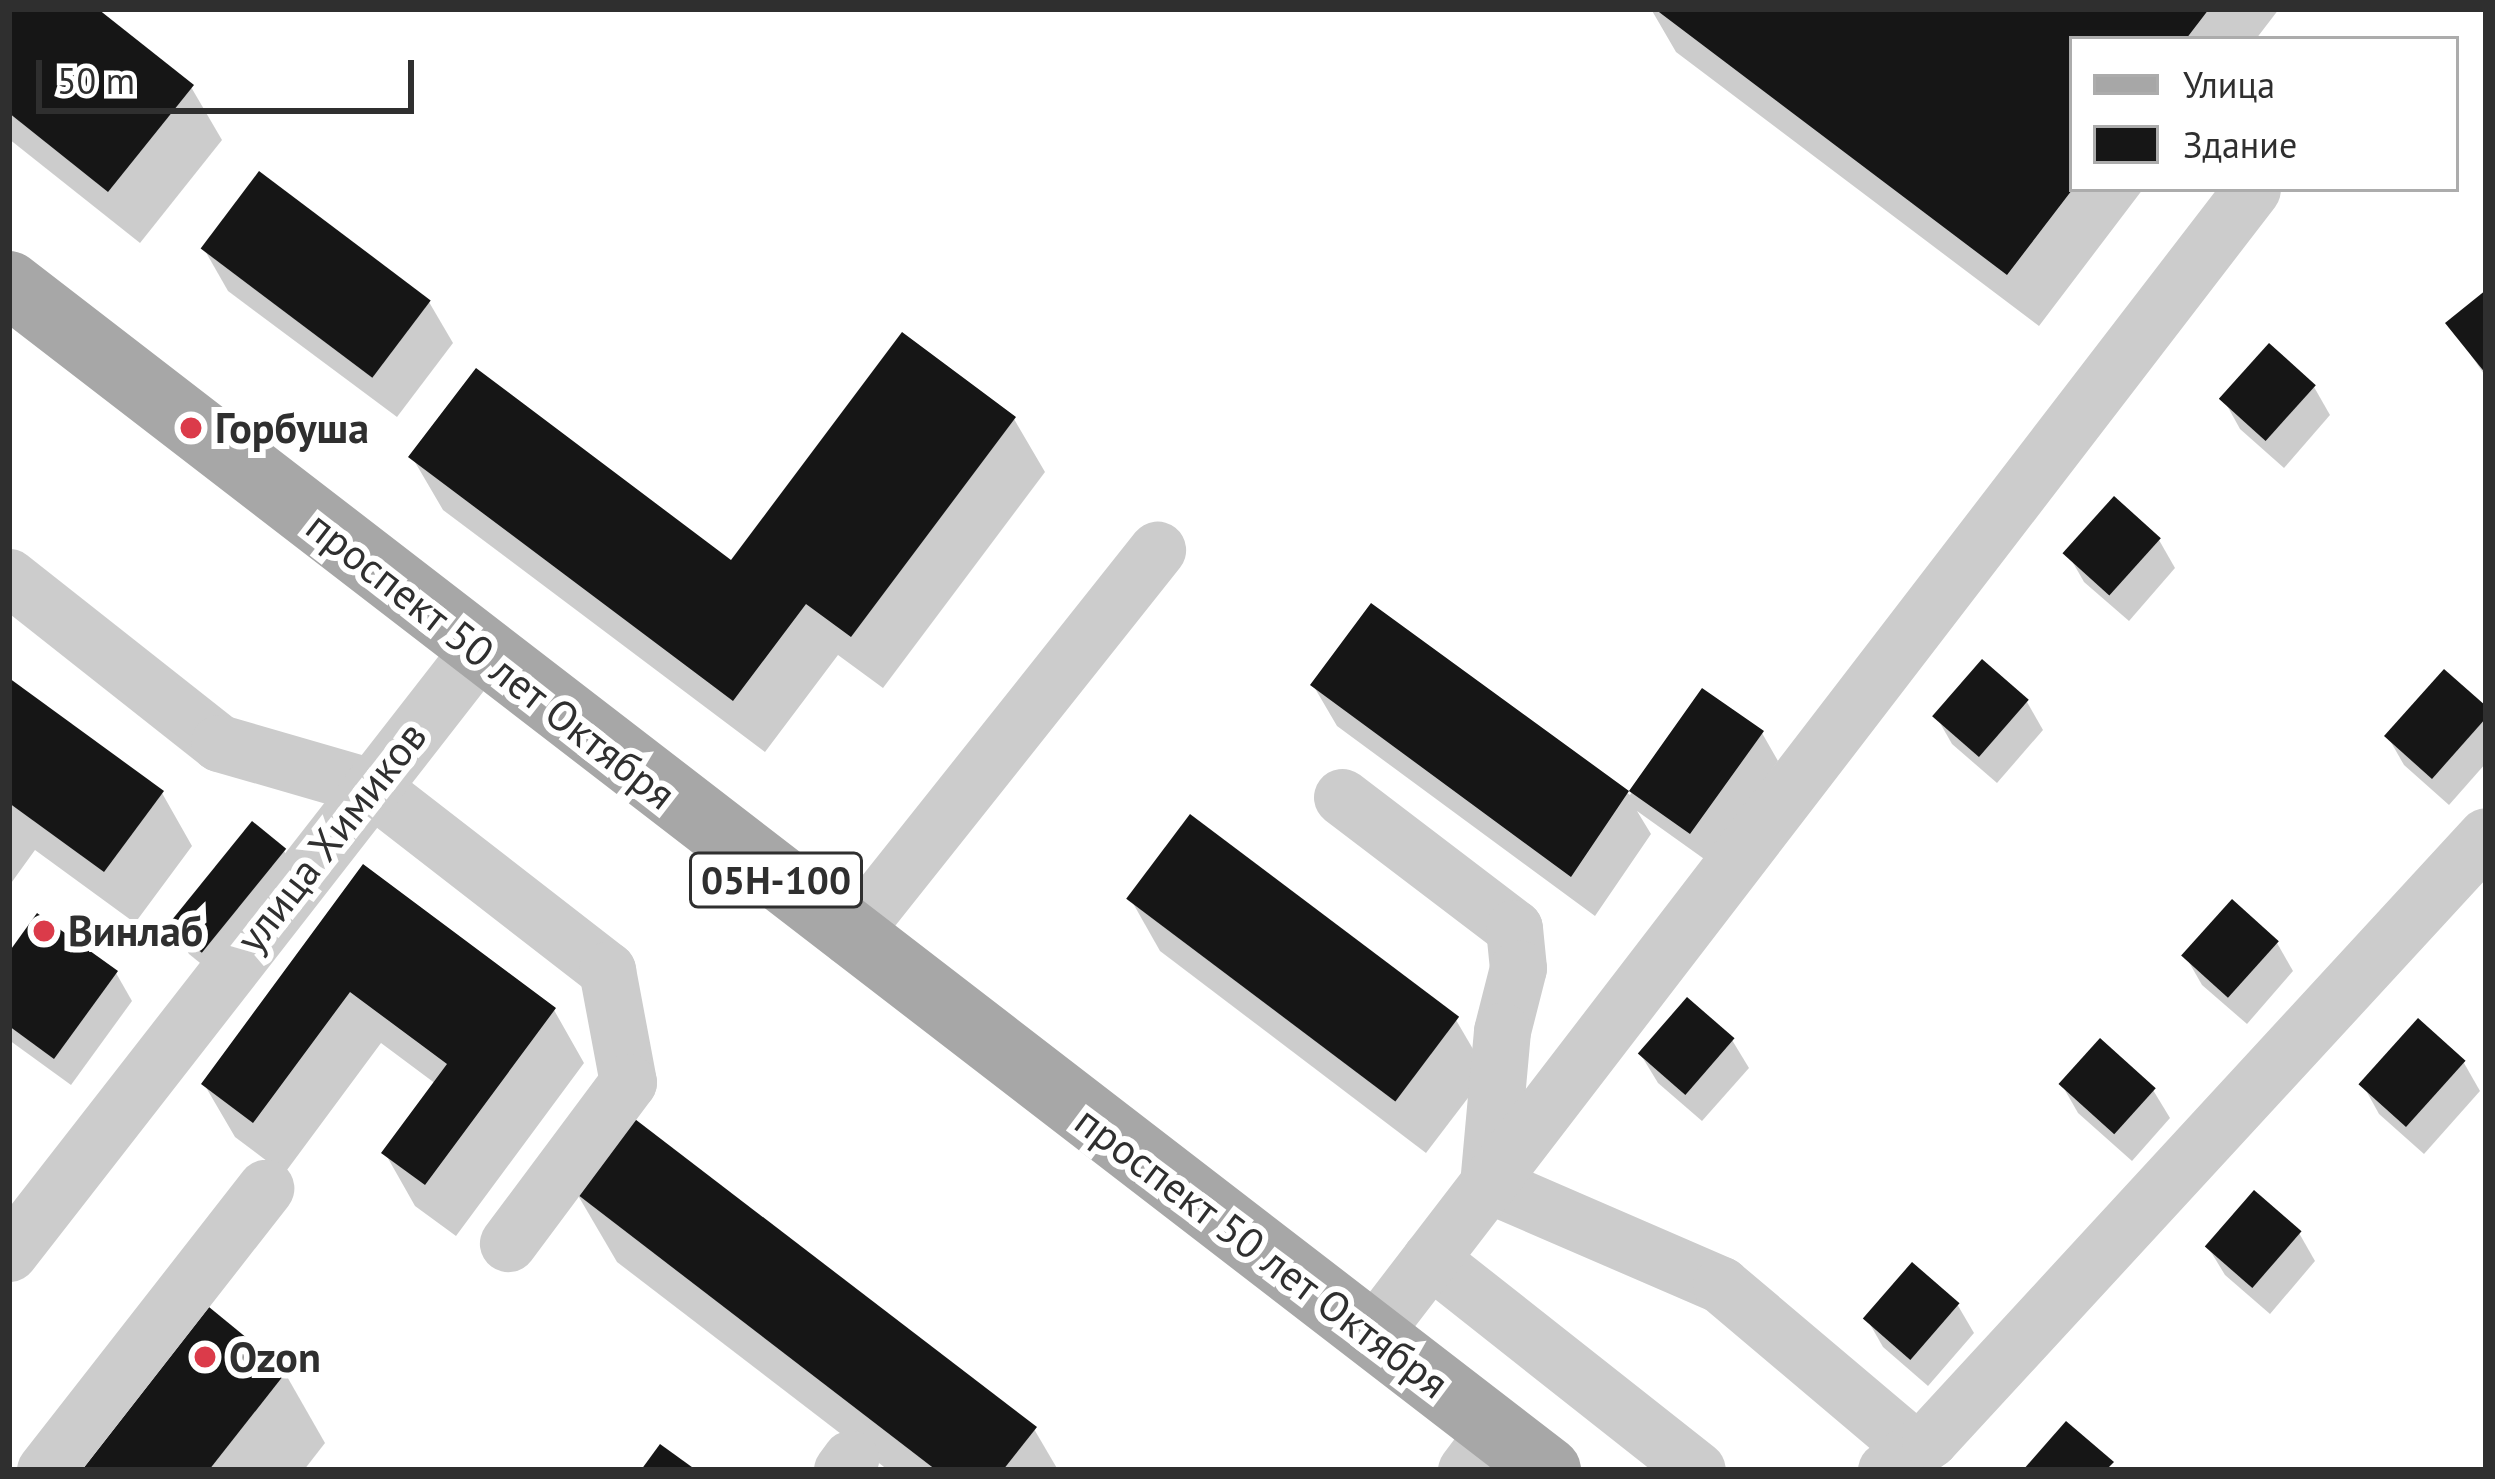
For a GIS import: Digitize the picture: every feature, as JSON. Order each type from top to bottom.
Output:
[{"type":"main road","name":"проспект 50 лет Октября","points":[[11,290],[1371,1336],[1481,1450],[1547,1470]]},
{"type":"street","points":[[1371,1336],[2250,192]]},
{"type":"street","points":[[849,937],[1157,550]]},
{"type":"street","points":[[9,577],[219,743],[371,787],[607,970],[628,1082],[508,1243]]},
{"type":"street","name":"улица Химиков","points":[[9,1252],[478,651]]},
{"type":"street","points":[[1342,797],[1514,928],[1518,968],[1502,1031],[1488,1184]]},
{"type":"street","points":[[1488,1184],[1721,1285],[1900,1460],[2486,836]]},
{"type":"street","points":[[45,1470],[265,1189]]},
{"type":"street","points":[[1430,1259],[1697,1470]]},
{"type":"building","points":[[9,9],[98,9],[194,85],[108,192],[9,113]]},
{"type":"building","points":[[1655,9],[2209,9],[2188,36],[2069,36],[2070,192],[2007,275]]},
{"type":"building","points":[[259,171],[431,300],[372,378],[201,248]]},
{"type":"building","points":[[2486,290],[2486,374],[2445,323]]},
{"type":"building","points":[[902,332],[1016,417],[851,637],[806,604],[733,701],[408,457],[476,368],[731,560]]},
{"type":"building","points":[[2269,343],[2316,385],[2266,441],[2219,399]]},
{"type":"building","points":[[2114,496],[2161,538],[2109,595],[2062,553]]},
{"type":"building","points":[[1371,603],[1629,791],[1571,877],[1310,685]]},
{"type":"building","points":[[1982,659],[2029,700],[1979,757],[1932,716]]},
{"type":"building","points":[[2444,669],[2486,706],[2486,718],[2432,779],[2384,736]]},
{"type":"building","points":[[9,678],[164,791],[104,872],[9,803]]},
{"type":"building","points":[[1702,688],[1764,731],[1690,834],[1629,791]]},
{"type":"building","points":[[1190,814],[1459,1017],[1395,1101],[1126,899]]},
{"type":"building","points":[[252,821],[286,849],[202,953],[168,925]]},
{"type":"building","points":[[363,864],[556,1008],[425,1185],[381,1153],[447,1064],[350,992],[253,1123],[201,1084]]},
{"type":"building","points":[[2232,899],[2279,941],[2228,998],[2181,955]]},
{"type":"building","points":[[37,913],[118,971],[54,1059],[9,1026],[9,952]]},
{"type":"building","points":[[1687,997],[1735,1038],[1685,1095],[1638,1054]]},
{"type":"building","points":[[2418,1018],[2466,1061],[2406,1127],[2358,1084]]},
{"type":"building","points":[[2100,1038],[2156,1088],[2114,1134],[2059,1084]]},
{"type":"building","points":[[631,1116],[1037,1427],[1003,1470],[936,1470],[573,1191]]},
{"type":"building","points":[[2254,1190],[2302,1231],[2252,1288],[2205,1247]]},
{"type":"building","points":[[1912,1262],[1960,1303],[1910,1360],[1863,1319]]},
{"type":"building","points":[[209,1307],[287,1371],[209,1470],[82,1470]]},
{"type":"building","points":[[2066,1421],[2114,1462],[2106,1470],[2023,1470]]},
{"type":"building","points":[[660,1444],[696,1470],[641,1470]]},
{"type":"place","name":"Горбуша","points":[[191,428]]},
{"type":"place","name":"Винлаб","points":[[44,931]]},
{"type":"place","name":"Ozon","points":[[205,1357]]}]
